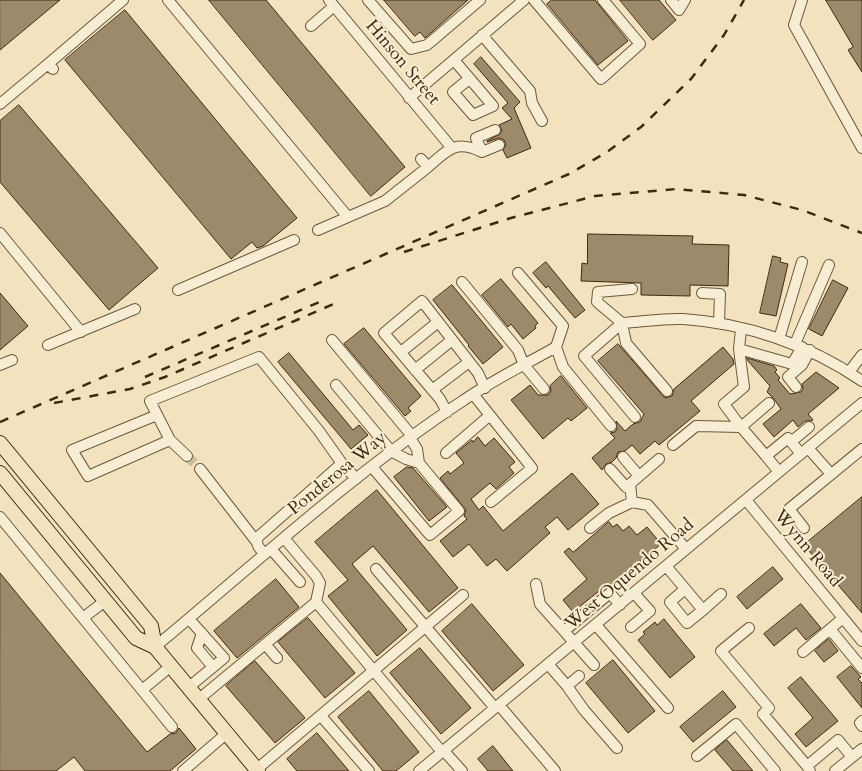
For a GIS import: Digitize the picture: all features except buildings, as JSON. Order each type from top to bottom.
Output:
[{"type":"main road","points":[[0,442],[151,626],[155,647]]},
{"type":"main road","points":[[0,473],[136,638],[155,647],[258,770]]},
{"type":"street","points":[[0,104],[50,67],[123,0]]},
{"type":"street","points":[[168,0],[348,217]]},
{"type":"street","points":[[368,0],[411,49],[427,45],[480,0]]},
{"type":"street","points":[[410,98],[524,0]]},
{"type":"street","points":[[534,0],[601,79],[640,44],[603,0]]},
{"type":"street","points":[[671,0],[680,10],[685,0]]},
{"type":"street","points":[[802,0],[794,25],[862,148]]},
{"type":"street","points":[[311,26],[331,3]]},
{"type":"street","name":"Hinson Street","points":[[331,3],[451,147]]},
{"type":"street","points":[[482,35],[530,91],[532,103],[542,121]]},
{"type":"street","points":[[454,60],[469,79]]},
{"type":"street","points":[[482,152],[476,138],[495,130]]},
{"type":"street","points":[[318,230],[385,201],[425,163],[451,147],[470,146],[482,152],[499,145]]},
{"type":"street","points":[[0,233],[81,332]]},
{"type":"street","points":[[178,290],[191,279],[294,240]]},
{"type":"street","points":[[779,339],[802,262]]},
{"type":"street","points":[[796,387],[788,377],[802,365],[803,347],[829,265]]},
{"type":"street","points":[[518,273],[563,326],[556,347],[563,367],[611,426]]},
{"type":"street","points":[[462,282],[518,350],[524,365],[544,389]]},
{"type":"street","points":[[632,289],[598,292],[597,302],[622,323],[626,343],[667,391]]},
{"type":"street","points":[[702,293],[720,294],[719,323]]},
{"type":"street","points":[[447,412],[440,399],[384,332],[422,301],[478,373],[485,388]]},
{"type":"street","points":[[48,345],[135,309]]},
{"type":"street","points":[[635,416],[584,356],[622,323],[682,319],[719,323],[741,328],[803,347],[862,380]]},
{"type":"street","points":[[401,352],[438,322]]},
{"type":"street","points":[[741,328],[739,348],[744,387],[724,404],[779,472]]},
{"type":"street","points":[[332,340],[411,437],[417,449],[419,463],[459,511],[430,535],[372,467]]},
{"type":"street","points":[[415,370],[452,340]]},
{"type":"street","name":"Ponderosa Way","points":[[155,647],[268,551],[391,451],[473,394],[556,347]]},
{"type":"street","points":[[739,348],[792,364],[803,347]]},
{"type":"street","points":[[849,372],[862,355]]},
{"type":"street","points":[[187,456],[170,440],[150,401],[259,358],[356,479]]},
{"type":"street","points":[[0,366],[12,360]]},
{"type":"street","points":[[432,390],[469,362]]},
{"type":"street","points":[[336,385],[391,451],[419,463]]},
{"type":"street","points":[[473,394],[532,468],[491,502]]},
{"type":"street","points":[[673,445],[696,426],[741,426],[769,403]]},
{"type":"street","name":"West Oquendo Road","points":[[419,771],[862,403]]},
{"type":"street","points":[[157,415],[72,450],[88,476],[170,440]]},
{"type":"street","points":[[446,453],[489,416]]},
{"type":"street","points":[[791,442],[809,427]]},
{"type":"street","points":[[766,456],[788,438],[831,474]]},
{"type":"street","points":[[804,528],[789,509],[862,449]]},
{"type":"street","points":[[623,457],[639,476]]},
{"type":"street","points":[[610,469],[626,487],[659,459]]},
{"type":"street","points":[[256,541],[258,537],[343,465]]},
{"type":"street","points":[[200,469],[256,541],[257,545],[268,551],[300,582]]},
{"type":"street","points":[[630,484],[632,502]]},
{"type":"street","name":"Wynn Road","points":[[746,500],[862,641]]},
{"type":"street","points":[[590,528],[610,513],[632,502],[648,505],[686,549]]},
{"type":"street","points":[[0,517],[172,727]]},
{"type":"street","points":[[199,699],[316,602],[320,583],[284,538]]},
{"type":"street","points":[[666,566],[703,610]]},
{"type":"street","points":[[376,569],[555,771]]},
{"type":"street","points":[[536,584],[540,604],[594,665]]},
{"type":"street","points":[[685,589],[670,602],[687,623],[721,594]]},
{"type":"street","points":[[564,631],[610,593],[620,604]]},
{"type":"street","points":[[632,627],[650,611],[634,593]]},
{"type":"street","points":[[258,770],[463,595]]},
{"type":"street","points":[[83,618],[105,600]]},
{"type":"street","points":[[316,602],[443,752],[462,771]]},
{"type":"street","points":[[189,618],[202,634],[197,648],[213,667],[189,687]]},
{"type":"street","points":[[802,652],[843,618]]},
{"type":"street","points":[[596,625],[668,708]]},
{"type":"street","points":[[749,628],[721,651],[769,708],[763,714],[809,769],[838,740],[852,757]]},
{"type":"street","points":[[830,629],[862,668]]},
{"type":"street","points":[[265,644],[277,658]]},
{"type":"street","points":[[548,664],[617,748]]},
{"type":"street","points":[[142,690],[171,666]]},
{"type":"street","points":[[567,686],[579,676]]},
{"type":"street","points":[[321,716],[369,771]]},
{"type":"street","points":[[862,721],[860,723],[862,726]]},
{"type":"street","points":[[697,756],[736,724],[775,771]]},
{"type":"street","points":[[183,771],[227,734]]},
{"type":"street","points":[[835,771],[862,749]]},
{"type":"tunnel","points":[[187,456],[200,469]]},
{"type":"railway","points":[[0,422],[569,174],[607,152],[641,127],[691,79],[724,35],[744,0]]},
{"type":"railway","points":[[404,252],[511,218],[595,196],[676,189],[744,195],[802,210],[862,233]]},
{"type":"railway","points":[[145,377],[324,300]]},
{"type":"railway","points":[[54,403],[130,389],[165,377],[336,303]]}]
